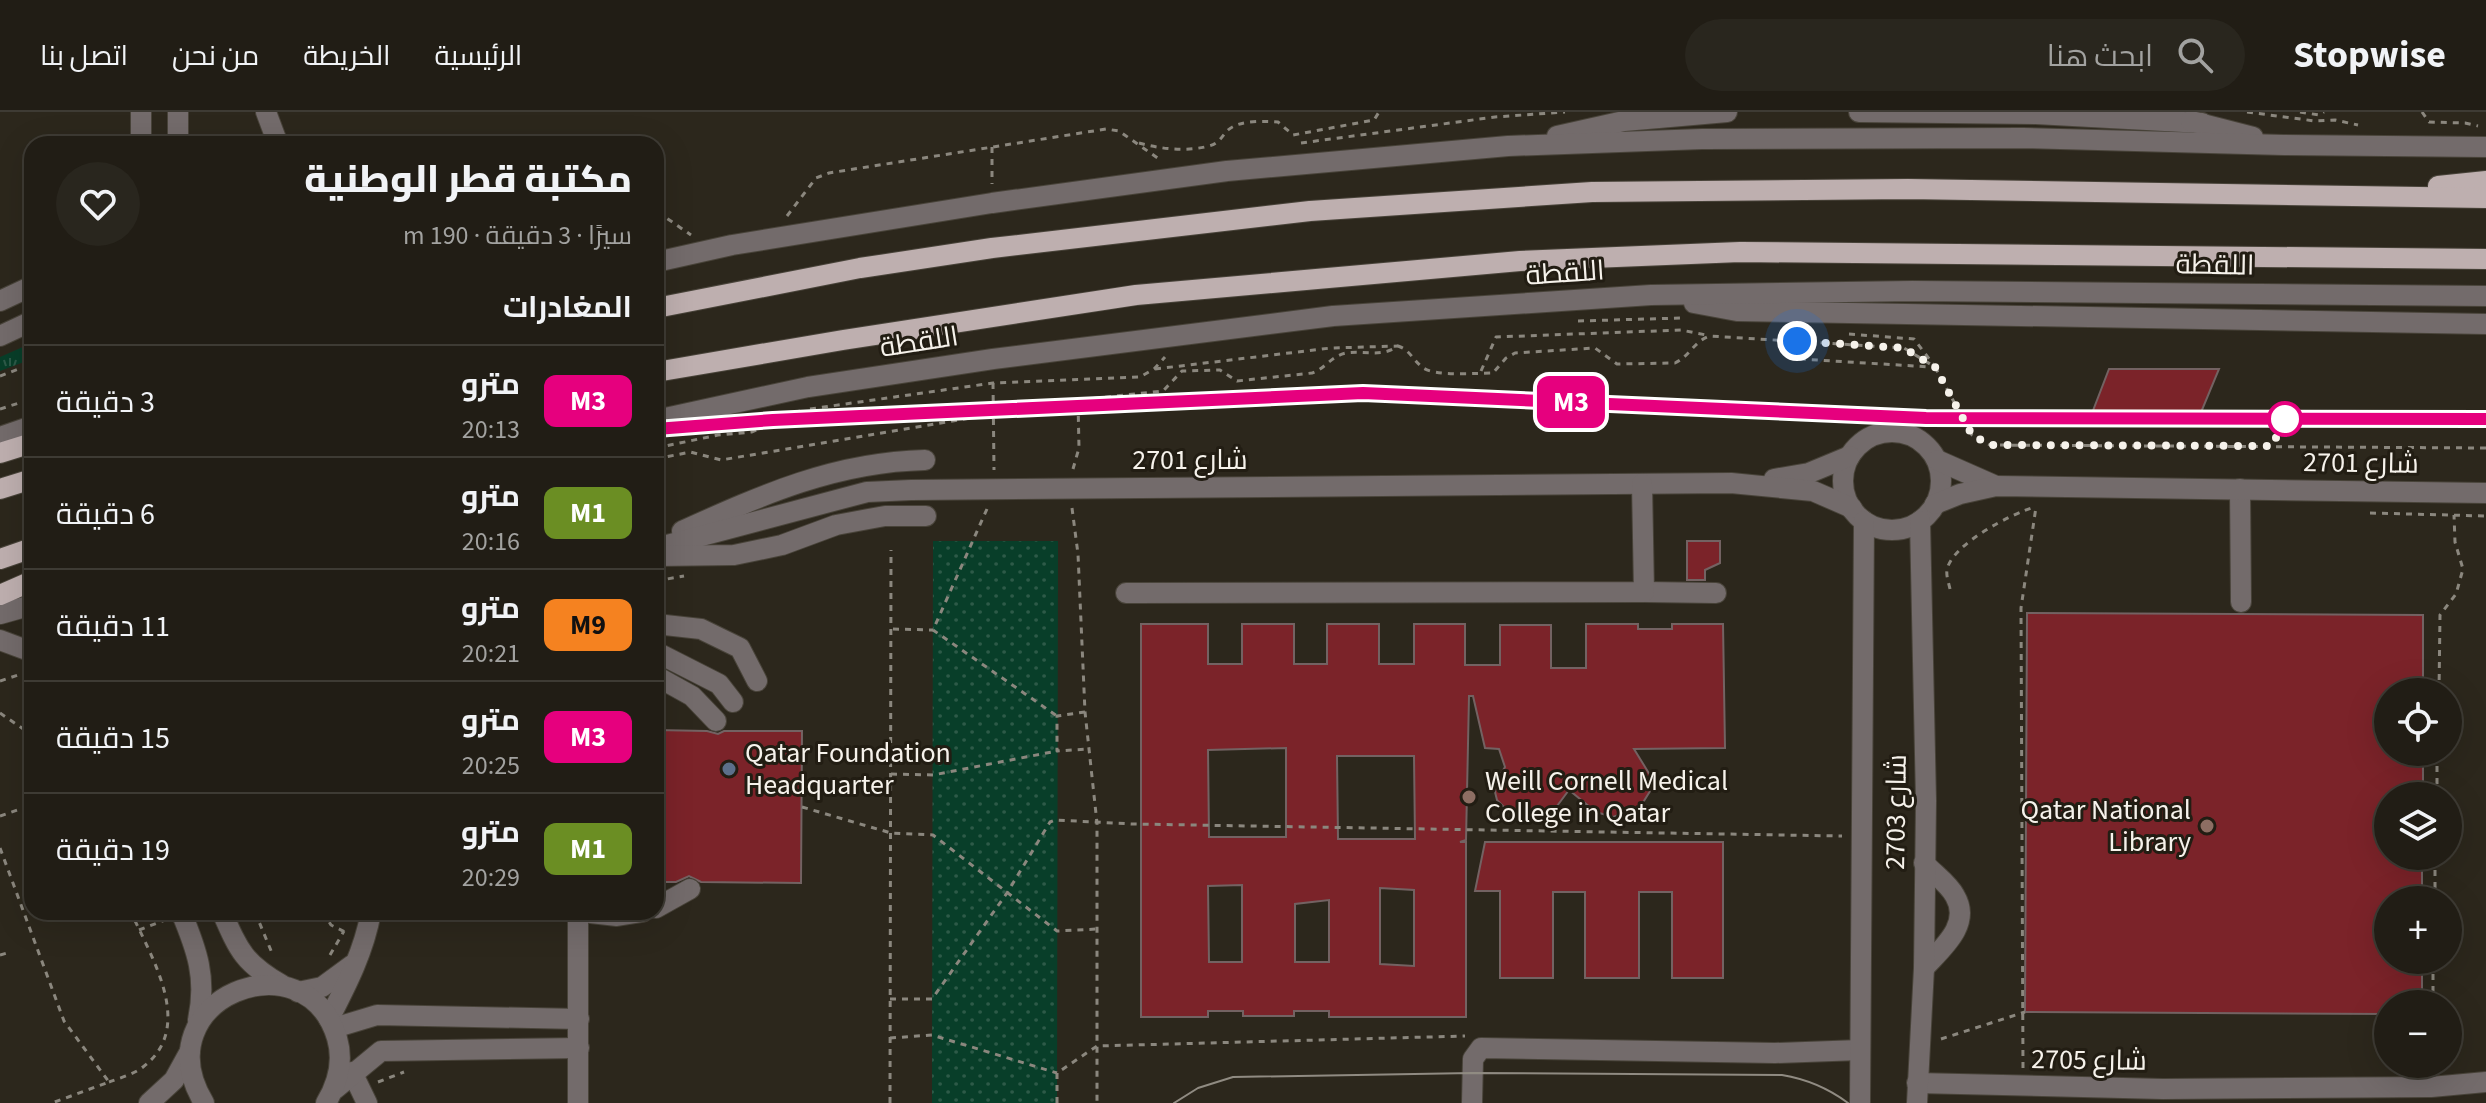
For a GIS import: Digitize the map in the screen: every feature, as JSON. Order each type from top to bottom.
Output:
[{"type":"main road","points":[[2355,196],[2486,181]]},
{"type":"main road","points":[[664,306],[860,268],[992,248],[1310,211],[1577,193],[1908,189],[2486,198]]},
{"type":"main road","name":"اللقطة","points":[[664,371],[1136,295],[1520,261],[1740,252],[2486,259]]},
{"type":"main road","points":[[0,453],[24,446]]},
{"type":"main road","points":[[0,489],[24,482]]},
{"type":"main road","points":[[0,559],[24,551]]},
{"type":"main road","points":[[0,595],[24,584]]},
{"type":"street","points":[[141,112],[141,136]]},
{"type":"street","points":[[178,112],[178,136]]},
{"type":"street","points":[[266,112],[275,136]]},
{"type":"street","points":[[1508,146],[1624,121],[1727,112]]},
{"type":"street","points":[[1859,112],[2036,114],[2202,123]]},
{"type":"street","points":[[2128,112],[2202,123],[2284,145]]},
{"type":"street","points":[[664,260],[732,245],[992,203],[1227,171],[1508,146],[1702,139],[2009,138],[2284,145],[2484,141]]},
{"type":"street","points":[[0,301],[24,290]]},
{"type":"street","name":"اللقطة","points":[[664,418],[808,387],[1055,351],[1333,316],[1651,295],[1928,291],[2486,296]]},
{"type":"street","points":[[1651,295],[1737,311],[2486,324]]},
{"type":"street","points":[[0,336],[24,325]]},
{"type":"street","points":[[0,437],[24,429]]},
{"type":"street","points":[[1887,432],[1916,438],[1928,447],[1937,460],[1941,490],[1935,504],[1920,521],[1907,527],[1892,530],[1858,515],[1843,483],[1850,456],[1859,445],[1872,436],[1887,432]]},
{"type":"street","name":"شارع 2701","points":[[1731,483],[1809,473],[1850,456]]},
{"type":"street","points":[[664,541],[806,479],[887,461],[925,460]]},
{"type":"street","name":"شارع 2701","points":[[1937,460],[1996,486]]},
{"type":"street","name":"شارع 2701","points":[[664,543],[867,492],[994,488],[1731,483],[1813,491],[1858,515]]},
{"type":"street","points":[[1642,484],[1644,592]]},
{"type":"street","name":"شارع 2701","points":[[1935,504],[1960,494],[1996,486],[2486,493]]},
{"type":"street","points":[[2240,489],[2241,602]]},
{"type":"street","name":"شارع 2703","points":[[1858,515],[1860,1103]]},
{"type":"street","points":[[664,556],[734,555],[782,545],[836,525],[885,516],[926,516]]},
{"type":"street","name":"شارع 2703","points":[[1917,1093],[1924,968],[1926,788],[1920,521]]},
{"type":"street","points":[[1126,593],[1716,593]]},
{"type":"street","points":[[0,614],[24,607]]},
{"type":"street","points":[[664,625],[701,629],[740,648],[757,681]]},
{"type":"street","points":[[0,640],[24,649]]},
{"type":"street","points":[[664,656],[719,684],[733,702]]},
{"type":"street","points":[[664,680],[692,696],[716,721]]},
{"type":"street","points":[[1924,863],[1956,896],[1959,913],[1953,936],[1924,968]]},
{"type":"street","points":[[664,904],[690,889]]},
{"type":"street","points":[[149,1103],[174,1080],[190,1051],[203,997],[198,955],[185,920]]},
{"type":"street","points":[[226,920],[241,954],[261,973],[316,1003],[331,1023],[340,1048],[340,1069],[330,1096]]},
{"type":"street","points":[[331,1023],[366,940],[370,920]]},
{"type":"street","points":[[578,1103],[580,920]]},
{"type":"street","points":[[195,1030],[210,1007],[232,991],[258,984],[292,989],[322,987],[358,959]]},
{"type":"street","points":[[331,1023],[377,1015],[579,1019]]},
{"type":"street","points":[[429,1016],[429,1048]]},
{"type":"street","points":[[330,1096],[352,1072],[381,1051],[579,1048]]},
{"type":"street","points":[[1472,1103],[1473,1059],[1481,1048],[1775,1053],[1860,1050]]},
{"type":"street","points":[[190,1051],[192,1077],[204,1103]]},
{"type":"street","points":[[352,1072],[365,1098]]},
{"type":"street","name":"شارع 2705","points":[[1917,1093],[2431,1087],[2486,1082]]},
{"type":"path","points":[[1135,143],[1164,150],[1210,146],[1237,125],[1278,122],[1293,135],[1360,124],[1374,120],[1379,112]]},
{"type":"path","points":[[1295,144],[1495,117],[1565,112]]},
{"type":"path","points":[[2300,112],[2319,115],[2324,112]]},
{"type":"path","points":[[2422,112],[2429,122],[2465,123],[2484,141]]},
{"type":"path","points":[[786,217],[816,178],[829,173],[1106,129],[1119,131],[1160,160],[1170,162]]},
{"type":"path","points":[[992,147],[992,203]]},
{"type":"path","points":[[664,217],[691,235],[701,236]]},
{"type":"path","points":[[1576,321],[1687,318]]},
{"type":"path","points":[[1480,373],[1496,337],[1681,330],[1710,336],[1904,348],[1935,367]]},
{"type":"path","points":[[1846,334],[1914,339],[1935,367],[1972,435],[1990,445],[2486,448]]},
{"type":"path","points":[[1154,369],[1331,348],[1398,346],[1407,349],[1423,368],[1433,372],[1493,373],[1515,353],[1595,348],[1617,364],[1675,363],[1684,359],[1698,340],[1710,336]]},
{"type":"path","points":[[1785,341],[1793,355],[1800,359],[1935,367]]},
{"type":"path","points":[[664,457],[690,452],[721,460],[1078,400],[1163,391],[1182,371],[1220,370],[1237,381],[1312,373],[1320,370],[1331,358],[1346,353],[1381,354],[1398,346]]},
{"type":"path","points":[[774,415],[993,383],[1140,377],[1154,369],[1165,357]]},
{"type":"path","points":[[0,376],[24,367]]},
{"type":"path","points":[[993,383],[994,448]]},
{"type":"path","points":[[1078,400],[1079,448],[1070,488],[1078,554],[1085,712],[1097,823],[1097,1103]]},
{"type":"path","points":[[0,409],[24,402]]},
{"type":"path","points":[[664,446],[718,435],[752,432],[804,409]]},
{"type":"path","points":[[933,630],[994,488]]},
{"type":"path","points":[[1950,589],[1946,571],[1951,559],[2002,520],[2036,507],[2021,608],[2023,1076]]},
{"type":"path","points":[[2439,678],[2440,615],[2456,594],[2463,569],[2455,542],[2454,515],[2486,516]]},
{"type":"path","points":[[890,1103],[891,550]]},
{"type":"path","points":[[891,629],[933,630],[1057,716],[1085,712]]},
{"type":"path","points":[[0,681],[24,673]]},
{"type":"path","points":[[0,713],[24,730]]},
{"type":"path","points":[[1057,716],[1057,751]]},
{"type":"path","points":[[891,774],[933,775],[1057,751],[1089,749]]},
{"type":"path","points":[[802,807],[891,833],[933,835],[1057,931],[1097,929]]},
{"type":"path","points":[[0,816],[24,808]]},
{"type":"path","points":[[890,999],[932,999],[1007,893],[1050,822],[1060,819],[1097,823],[1861,836]]},
{"type":"path","points":[[0,848],[24,913]]},
{"type":"path","points":[[27,920],[64,1021],[109,1082]]},
{"type":"path","points":[[52,1103],[142,1068],[159,1052],[168,1021],[168,1000],[135,920]]},
{"type":"path","points":[[139,930],[164,920]]},
{"type":"path","points":[[258,920],[273,955]]},
{"type":"path","points":[[324,963],[344,931]]},
{"type":"path","points":[[0,955],[7,953]]},
{"type":"path","points":[[1921,1042],[1943,1039],[2025,1012]]},
{"type":"path","points":[[890,1038],[932,1035],[1057,1073]]},
{"type":"path","points":[[1057,1073],[1097,1046]]},
{"type":"path","points":[[365,1098],[378,1082],[406,1072],[406,1049]]},
{"type":"path","points":[[1057,1073],[1057,1103]]},
{"type":"path","points":[[71,1097],[74,1103]]},
{"type":"green space","points":[[24,346],[24,362],[0,371],[0,357]]},
{"type":"green space","points":[[933,541],[1058,541],[1057,1103],[932,1103]]},
{"type":"building","points":[[2109,369],[2219,369],[2197,422],[2089,421]]},
{"type":"building","points":[[1687,541],[1720,541],[1720,563],[1705,570],[1705,580],[1687,580]]},
{"type":"building","name":"Qatar National Library","points":[[2027,613],[2423,615],[2423,678],[2374,678],[2374,766],[2423,766],[2423,782],[2374,782],[2374,870],[2422,870],[2422,886],[2374,886],[2374,974],[2422,974],[2422,990],[2374,990],[2374,1014],[2025,1012]]},
{"type":"building","points":[[1141,624],[1208,624],[1208,664],[1242,664],[1242,624],[1294,624],[1294,664],[1327,664],[1327,624],[1379,624],[1379,664],[1414,664],[1414,624],[1465,624],[1465,665],[1500,665],[1500,625],[1551,625],[1551,668],[1586,668],[1586,624],[1638,624],[1638,629],[1672,629],[1672,624],[1723,624],[1725,748],[1634,749],[1650,775],[1652,788],[1642,804],[1613,817],[1596,812],[1569,790],[1557,806],[1524,819],[1509,812],[1497,800],[1495,792],[1497,780],[1505,767],[1499,749],[1485,748],[1473,696],[1469,696],[1466,840],[1460,842],[1466,842],[1466,1017],[1329,1017],[1329,1011],[1294,1011],[1294,1016],[1243,1016],[1243,1011],[1208,1011],[1208,1017],[1141,1017]],"holes":[[[1286,748],[1286,837],[1209,837],[1208,750]],[[1337,756],[1414,756],[1415,839],[1338,839]],[[1242,885],[1242,962],[1209,962],[1208,886]],[[1380,888],[1414,890],[1414,966],[1380,964]],[[1329,900],[1329,962],[1295,962],[1295,904]]]},
{"type":"building","name":"Qatar Foundation Headquarter","points":[[664,730],[718,734],[724,731],[802,731],[801,883],[701,882],[689,876],[676,882],[664,882]]},
{"type":"building","points":[[1485,842],[1723,842],[1723,978],[1672,978],[1672,892],[1639,892],[1639,978],[1585,978],[1585,892],[1553,892],[1553,978],[1500,978],[1500,891],[1475,891]]},
{"type":"tram line","points":[[1174,1103],[1198,1088],[1233,1077],[1472,1073],[1782,1075],[1816,1085],[1848,1103]]},
{"type":"metro line","name":"M3","points":[[664,428],[773,420],[1363,393],[1926,418],[2486,419]]},
{"type":"place","name":"Qatar Foundation Headquarter","points":[[729,769]]},
{"type":"place","name":"Weill Cornell Medical College in Qatar","points":[[1469,797]]},
{"type":"place","name":"Qatar National Library","points":[[2207,826]]},
{"type":"route","points":[[1797,341],[1904,348],[1935,367],[1972,435],[1990,445],[2272,446],[2285,419]]}]
